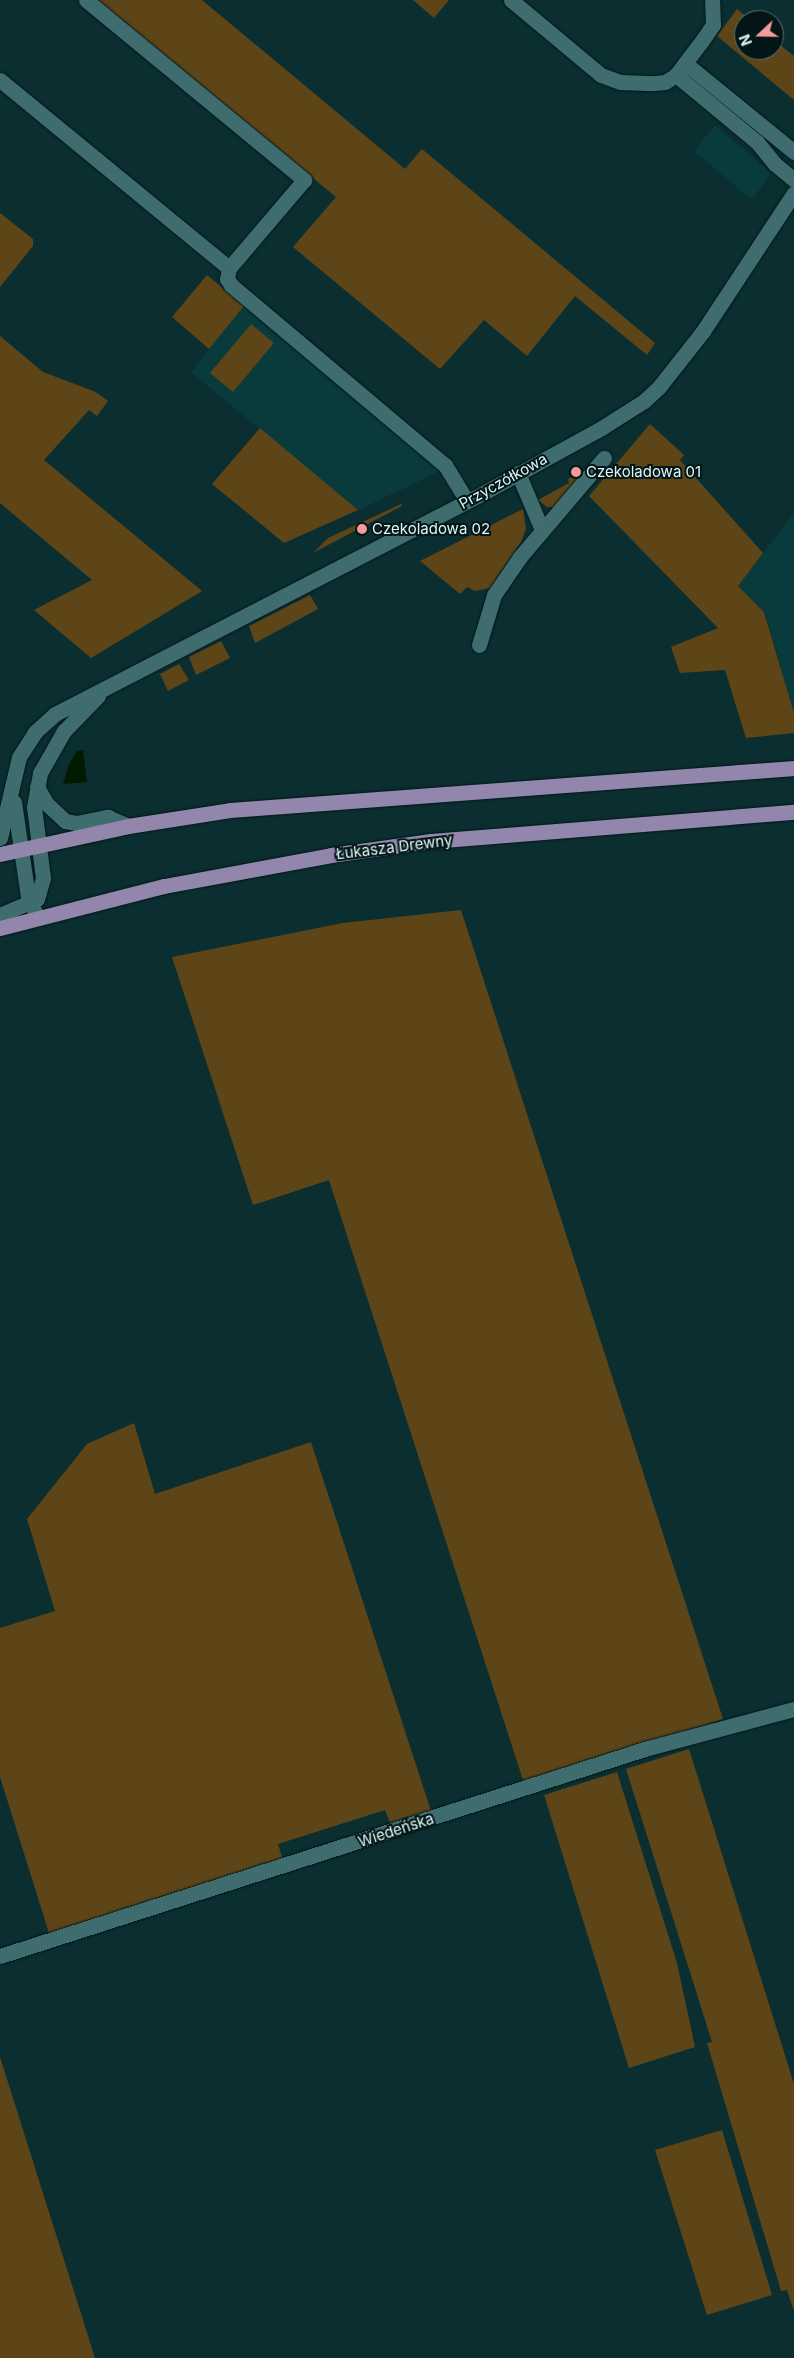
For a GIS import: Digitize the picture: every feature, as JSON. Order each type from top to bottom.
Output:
[{"type":"main road","points":[[0,854],[128,826],[230,810],[794,768]]},
{"type":"main road","name":"Łukasza Drewny","points":[[0,928],[243,870],[394,846],[794,812]]},
{"type":"street","points":[[86,0],[304,180],[229,268],[227,279],[231,285],[445,465],[467,501]]},
{"type":"street","points":[[511,0],[602,75],[620,82],[654,83],[665,82],[680,69],[713,25],[712,0]]},
{"type":"street","points":[[680,69],[794,152]]},
{"type":"street","points":[[680,69],[757,142],[775,164],[794,180]]},
{"type":"street","points":[[0,80],[229,268]]},
{"type":"street","name":"Przyczółkowa","points":[[0,838],[19,757],[40,727],[66,706],[105,690],[467,501],[604,427],[660,387],[702,331],[794,193]]},
{"type":"street","points":[[479,645],[494,595],[542,530],[604,458]]},
{"type":"street","points":[[518,473],[542,530]]},
{"type":"street","name":"Przyczółkowa","points":[[30,904],[41,889],[39,846],[34,806],[45,761],[64,731],[105,690]]},
{"type":"street","points":[[38,787],[47,804],[65,821],[76,823],[108,817],[128,826]]},
{"type":"street","points":[[10,794],[30,904],[41,917]]},
{"type":"street","points":[[0,915],[30,904]]},
{"type":"street","name":"Wiedeńska","points":[[0,1956],[648,1748],[794,1709]]},
{"type":"shaded area","points":[[97,0],[202,0],[405,169],[422,149],[655,343],[647,355],[575,296],[527,356],[484,320],[440,369],[293,247],[336,197]]},
{"type":"shaded area","points":[[413,0],[449,0],[434,18]]},
{"type":"shaded area","points":[[734,13],[734,50],[717,36]]},
{"type":"shaded area","points":[[784,48],[794,56],[794,100],[746,60],[784,60]]},
{"type":"shaded area","points":[[715,125],[771,173],[752,200],[694,151]]},
{"type":"shaded area","points":[[0,213],[33,239],[33,246],[0,287]]},
{"type":"shaded area","points":[[207,275],[244,306],[209,349],[172,317]]},
{"type":"shaded area","points":[[244,306],[443,470],[358,510],[191,372]]},
{"type":"shaded area","points":[[251,324],[274,343],[233,392],[210,373]]},
{"type":"shaded area","points":[[0,336],[43,372],[96,392],[108,401],[97,416],[89,410],[44,460],[202,591],[91,658],[34,610],[92,580],[0,503]]},
{"type":"shaded area","points":[[650,424],[684,455],[680,460],[763,553],[738,586],[764,612],[794,713],[794,733],[746,738],[725,670],[680,673],[671,647],[718,628],[589,496]]},
{"type":"shaded area","points":[[260,428],[358,510],[284,543],[212,484]]},
{"type":"shaded area","points":[[587,469],[554,507],[547,507],[538,500],[569,483],[568,479]]},
{"type":"shaded area","points":[[401,504],[402,506],[313,553],[328,538]]},
{"type":"shaded area","points":[[523,509],[526,529],[521,542],[490,588],[475,591],[467,587],[460,594],[420,561]]},
{"type":"shaded area","points":[[794,513],[794,713],[765,612],[738,586]]},
{"type":"shaded area","points":[[310,595],[318,609],[255,643],[249,626]]},
{"type":"shaded area","points":[[221,641],[230,658],[196,675],[189,657]]},
{"type":"shaded area","points":[[179,664],[189,680],[168,691],[160,674]]},
{"type":"shaded area","points":[[83,750],[87,782],[63,784],[69,764],[77,751]]},
{"type":"shaded area","points":[[461,910],[723,1719],[524,1783],[329,1180],[253,1205],[172,957],[343,923]]},
{"type":"shaded area","points":[[134,1423],[155,1494],[311,1442],[431,1811],[391,1825],[385,1810],[278,1844],[283,1860],[49,1933],[0,1777],[0,1628],[55,1611],[27,1519],[87,1444]]},
{"type":"shaded area","points":[[689,1749],[794,2084],[794,2311],[787,2290],[781,2291],[707,2043],[712,2042],[626,1769]]},
{"type":"shaded area","points":[[617,1772],[677,1963],[695,2047],[629,2068],[544,1795]]},
{"type":"shaded area","points":[[0,2057],[95,2358],[0,2358]]},
{"type":"shaded area","points":[[722,2130],[772,2295],[707,2315],[655,2150]]},
{"type":"place","name":"Czekoladowa 01","points":[[576,472]]},
{"type":"place","name":"Czekoladowa 02","points":[[362,529]]}]
